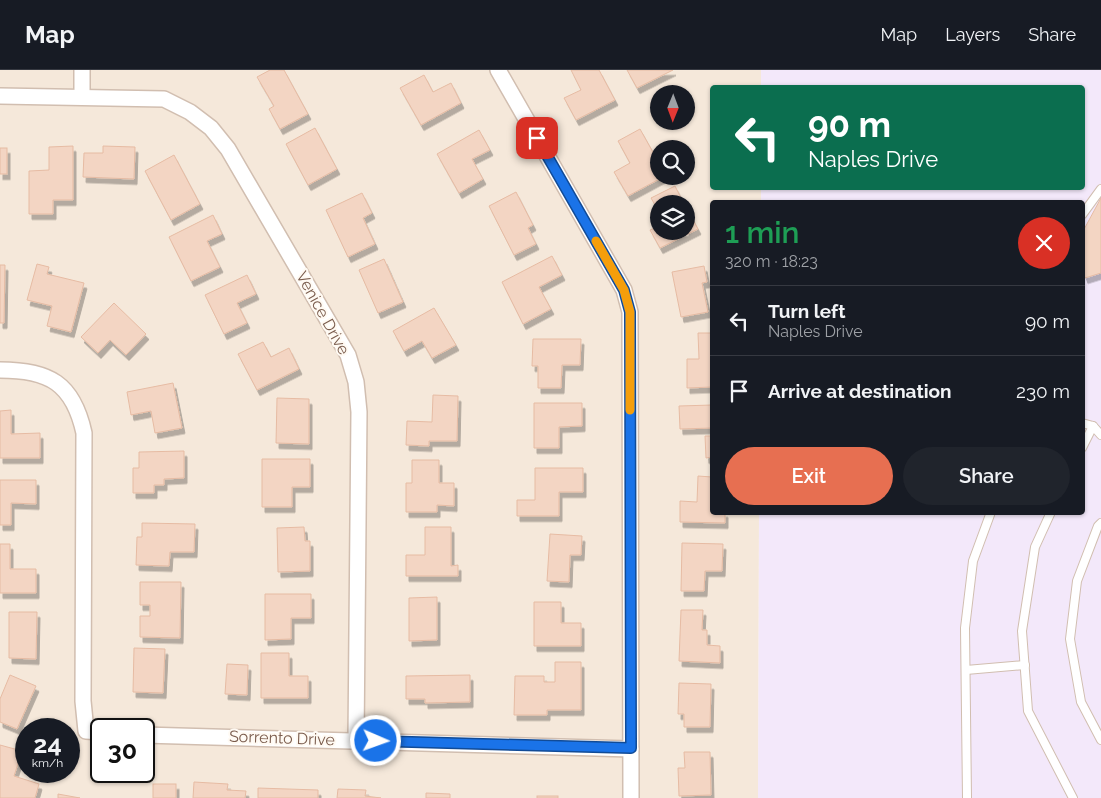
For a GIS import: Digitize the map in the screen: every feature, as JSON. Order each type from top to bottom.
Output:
[{"type":"street","points":[[82,70],[82,97]]},
{"type":"street","points":[[498,70],[624,290],[630,312],[631,798]]},
{"type":"street","name":"Venice Drive","points":[[0,96],[164,99],[190,112],[212,128],[228,148],[348,354],[356,382],[359,412],[356,740]]},
{"type":"street","points":[[0,370],[17,370],[38,374],[57,383],[70,396],[80,412],[84,432],[83,701],[86,731],[90,731]]},
{"type":"street","name":"Sorrento Drive","points":[[155,735],[631,748]]},
{"type":"lane","points":[[1085,211],[1101,189]]},
{"type":"lane","points":[[1085,425],[1093,426],[1101,435]]},
{"type":"lane","points":[[1085,442],[1093,426]]},
{"type":"lane","points":[[968,798],[965,628],[973,562],[991,515]]},
{"type":"lane","points":[[1050,515],[1035,547],[1022,631],[1028,711],[1073,798]]},
{"type":"lane","points":[[1101,523],[1098,526],[1077,581],[1070,640],[1081,702],[1101,740]]},
{"type":"lane","points":[[966,670],[1025,665]]},
{"type":"shaded area","points":[[0,70],[761,70],[761,85],[710,85],[710,190],[761,190],[761,200],[710,200],[710,515],[759,515],[758,798],[0,798]]},
{"type":"shaded area","points":[[761,70],[1101,70],[1101,798],[758,798],[759,515],[1085,515],[1085,200],[761,200],[761,190],[1085,190],[1085,85],[761,85]]},
{"type":"building","points":[[270,70],[284,70],[308,114],[280,129],[269,109],[274,106],[257,77]]},
{"type":"building","points":[[571,70],[599,70],[615,100],[576,120],[564,98],[581,90]]},
{"type":"building","points":[[627,70],[673,70],[637,88]]},
{"type":"building","points":[[424,75],[433,92],[451,83],[461,103],[421,125],[400,88]]},
{"type":"building","points":[[315,128],[337,169],[308,185],[286,144]]},
{"type":"building","points":[[640,129],[650,147],[650,184],[628,196],[614,172],[630,163],[618,141]]},
{"type":"building","points":[[479,130],[490,150],[472,159],[483,179],[459,193],[437,154]]},
{"type":"building","points":[[73,146],[73,200],[53,200],[53,214],[29,214],[29,171],[49,170],[49,147]]},
{"type":"building","points":[[103,146],[135,147],[134,179],[83,177],[84,153],[103,153]]},
{"type":"building","points":[[0,148],[7,148],[7,174],[0,174]]},
{"type":"building","points":[[174,155],[200,204],[171,220],[145,171]]},
{"type":"building","points":[[675,186],[680,195],[657,195]]},
{"type":"building","points":[[516,192],[533,225],[528,228],[536,244],[514,255],[489,206]]},
{"type":"building","points":[[362,193],[372,213],[363,218],[375,244],[348,257],[326,210]]},
{"type":"building","points":[[1101,198],[1101,273],[1085,278],[1085,227]]},
{"type":"building","points":[[213,215],[222,234],[207,241],[220,267],[191,281],[169,237]]},
{"type":"building","points":[[656,240],[676,240],[660,248]]},
{"type":"building","points":[[552,256],[562,275],[539,287],[551,309],[523,324],[502,282]]},
{"type":"building","points":[[384,259],[403,302],[378,313],[359,270]]},
{"type":"building","points":[[37,264],[49,267],[47,274],[84,283],[71,332],[47,326],[52,306],[27,300]]},
{"type":"building","points":[[0,265],[5,265],[4,323],[0,323]]},
{"type":"building","points":[[704,266],[707,282],[702,283],[708,312],[681,317],[672,272]]},
{"type":"building","points":[[247,275],[256,294],[237,303],[247,323],[224,334],[205,295]]},
{"type":"building","points":[[114,303],[146,334],[126,355],[110,340],[98,353],[81,337]]},
{"type":"building","points":[[434,308],[456,345],[432,358],[422,341],[404,351],[393,331]]},
{"type":"building","points":[[698,333],[710,333],[710,387],[687,388],[687,359],[699,359]]},
{"type":"building","points":[[533,339],[581,339],[580,365],[562,365],[561,388],[538,388],[538,366],[532,366]]},
{"type":"building","points":[[263,342],[271,357],[289,348],[299,369],[257,390],[238,354]]},
{"type":"building","points":[[173,383],[182,428],[155,433],[151,411],[131,415],[127,392]]},
{"type":"building","points":[[433,395],[458,396],[457,441],[429,441],[429,446],[406,445],[407,421],[432,422]]},
{"type":"building","points":[[277,398],[309,399],[309,444],[276,443]]},
{"type":"building","points":[[534,403],[582,403],[582,426],[559,427],[559,448],[534,448]]},
{"type":"building","points":[[710,405],[710,428],[680,429],[679,406]]},
{"type":"building","points":[[11,410],[11,434],[40,433],[40,458],[0,458],[0,411]]},
{"type":"building","points":[[705,436],[710,436],[710,457],[706,458]]},
{"type":"building","points":[[184,451],[184,478],[164,479],[164,485],[154,485],[154,493],[133,493],[133,468],[139,468],[139,452]]},
{"type":"building","points":[[262,459],[310,459],[310,487],[292,487],[292,507],[262,507]]},
{"type":"building","points":[[412,460],[439,460],[439,483],[454,483],[454,506],[437,505],[437,512],[406,512],[406,483],[412,483]]},
{"type":"building","points":[[535,468],[583,468],[583,492],[559,492],[559,516],[517,516],[517,500],[535,500]]},
{"type":"building","points":[[698,476],[710,477],[710,515],[725,515],[725,523],[680,522],[680,501],[697,502]]},
{"type":"building","points":[[0,480],[36,480],[36,504],[11,503],[11,525],[0,525]]},
{"type":"building","points":[[142,523],[195,524],[194,552],[170,552],[169,566],[136,565],[137,537],[142,537]]},
{"type":"building","points":[[304,527],[305,541],[310,541],[310,571],[278,572],[277,528]]},
{"type":"building","points":[[425,527],[451,527],[451,566],[458,565],[458,576],[406,576],[406,555],[425,555]]},
{"type":"building","points":[[550,534],[582,536],[581,555],[570,555],[569,582],[547,581]]},
{"type":"building","points":[[682,543],[723,544],[722,571],[705,571],[704,591],[681,591]]},
{"type":"building","points":[[0,544],[10,544],[10,569],[36,569],[36,593],[0,593]]},
{"type":"building","points":[[140,582],[181,582],[180,638],[140,637],[140,616],[150,616],[150,605],[140,605]]},
{"type":"building","points":[[265,594],[311,594],[311,618],[291,618],[291,639],[265,640]]},
{"type":"building","points":[[437,597],[437,640],[409,641],[409,598]]},
{"type":"building","points":[[534,602],[561,602],[561,623],[581,623],[581,646],[534,646]]},
{"type":"building","points":[[681,610],[703,610],[702,630],[707,630],[707,645],[720,646],[720,663],[679,661]]},
{"type":"building","points":[[9,612],[37,612],[36,659],[9,658]]},
{"type":"building","points":[[134,648],[165,649],[163,693],[133,692]]},
{"type":"building","points":[[261,653],[289,653],[289,676],[308,676],[308,698],[261,698]]},
{"type":"building","points":[[555,662],[581,662],[581,710],[547,710],[547,715],[514,715],[515,676],[544,676],[544,682],[555,682]]},
{"type":"building","points":[[227,664],[248,665],[247,695],[225,694]]},
{"type":"building","points":[[10,675],[36,686],[22,718],[15,718],[15,728],[0,722],[0,699]]},
{"type":"building","points":[[470,675],[470,702],[425,703],[425,699],[406,699],[406,676]]},
{"type":"building","points":[[679,683],[711,684],[710,727],[684,727],[684,714],[678,714]]},
{"type":"building","points":[[0,745],[15,749],[15,783],[39,784],[35,798],[0,798]]},
{"type":"building","points":[[684,752],[710,752],[711,795],[679,796],[678,768],[685,768]]},
{"type":"building","points":[[194,782],[228,784],[227,790],[246,791],[245,798],[193,798]]},
{"type":"building","points":[[153,784],[176,784],[176,798],[153,798]]},
{"type":"building","points":[[258,788],[318,790],[318,798],[258,798]]},
{"type":"building","points":[[338,789],[366,790],[365,796],[381,798],[337,798]]},
{"type":"building","points":[[426,793],[450,794],[450,798],[426,798]]},
{"type":"building","points":[[58,794],[80,798],[58,798]]},
{"type":"building","points":[[537,796],[558,796],[558,798],[537,798]]},
{"type":"slow traffic","points":[[596,241],[624,290],[630,312],[630,410]]},
{"type":"route","points":[[376,741],[631,748],[630,312],[624,290],[537,138]]}]
